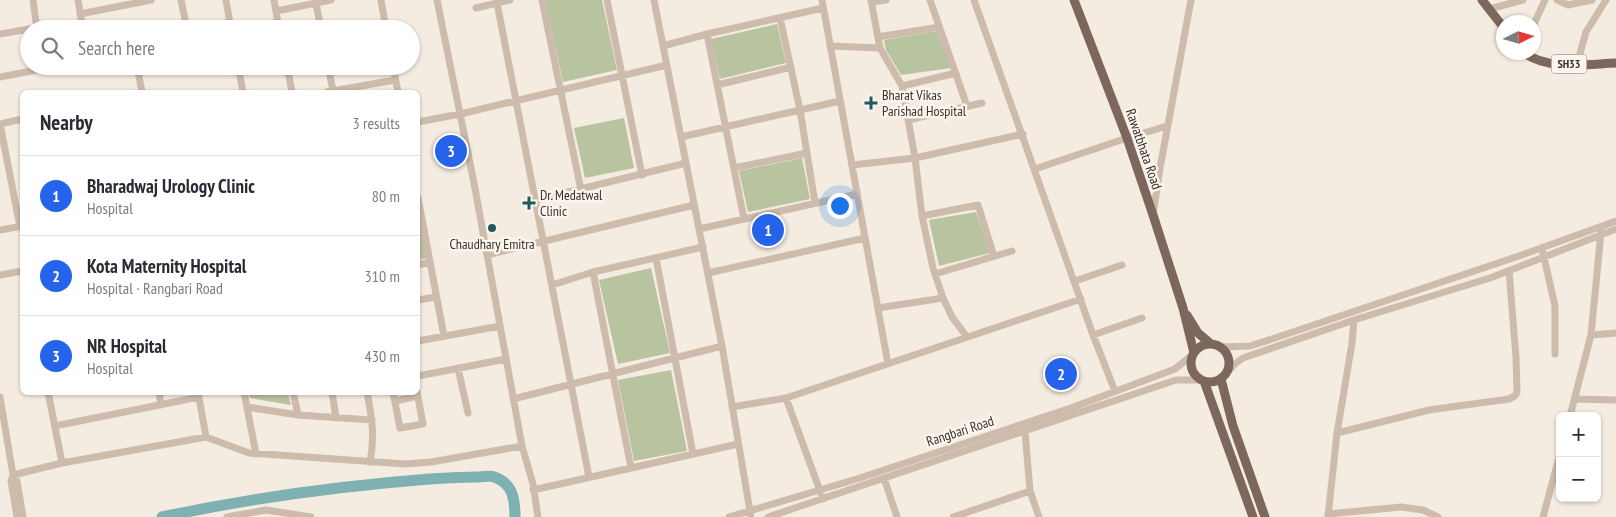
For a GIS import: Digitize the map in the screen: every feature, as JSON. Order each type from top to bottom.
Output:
[{"type":"main road","name":"Rawatbhata Road","points":[[1074,0],[1153,215],[1183,308],[1193,354]]},
{"type":"main road","points":[[1482,0],[1496,18]]},
{"type":"main road","name":"SH33","points":[[1539,60],[1561,64],[1616,63]]},
{"type":"main road","name":"Rawatbhata Road","points":[[1183,308],[1198,332],[1212,344]]},
{"type":"main road","points":[[1224,377],[1211,382],[1202,381],[1196,377],[1191,366],[1193,354],[1201,346],[1212,344],[1221,347],[1228,356],[1230,362],[1224,377],[1224,397],[1265,517]]},
{"type":"main road","points":[[1224,397],[1230,374],[1236,363]]},
{"type":"main road","points":[[1202,381],[1254,517]]},
{"type":"street","points":[[32,0],[33,20]]},
{"type":"street","points":[[78,0],[81,20]]},
{"type":"street","points":[[80,14],[125,2],[151,0]]},
{"type":"street","points":[[181,0],[184,20]]},
{"type":"street","points":[[226,0],[229,20]]},
{"type":"street","points":[[274,0],[278,20]]},
{"type":"street","points":[[276,10],[331,0]]},
{"type":"street","points":[[381,0],[384,20]]},
{"type":"street","points":[[437,0],[522,446],[539,516]]},
{"type":"street","points":[[476,8],[510,0]]},
{"type":"street","points":[[542,0],[581,190]]},
{"type":"street","points":[[607,0],[642,175]]},
{"type":"street","points":[[655,0],[722,346],[750,514]]},
{"type":"street","points":[[822,0],[888,364]]},
{"type":"street","points":[[886,0],[871,1],[880,48],[902,86],[915,158],[922,216],[935,274],[952,318],[967,337]]},
{"type":"street","points":[[930,0],[967,106]]},
{"type":"street","points":[[974,0],[1080,299],[1115,391]]},
{"type":"street","points":[[1153,215],[1190,0]]},
{"type":"street","points":[[1489,9],[1512,1],[1523,0]]},
{"type":"street","points":[[1538,15],[1545,0]]},
{"type":"street","points":[[1557,0],[1568,5],[1592,0]]},
{"type":"street","points":[[1576,64],[1586,32],[1606,0]]},
{"type":"street","points":[[316,3],[319,20]]},
{"type":"street","points":[[497,3],[589,477]]},
{"type":"street","points":[[663,46],[707,34],[823,8]]},
{"type":"street","points":[[780,18],[800,110],[815,203]]},
{"type":"street","points":[[878,38],[939,27]]},
{"type":"street","points":[[0,34],[20,31]]},
{"type":"street","points":[[707,34],[744,219]]},
{"type":"street","points":[[830,46],[880,48]]},
{"type":"street","points":[[420,122],[460,114],[667,65]]},
{"type":"street","points":[[717,85],[791,67]]},
{"type":"street","points":[[0,77],[20,72]]},
{"type":"street","points":[[902,86],[956,73]]},
{"type":"street","points":[[139,75],[142,90]]},
{"type":"street","points":[[240,75],[243,90]]},
{"type":"street","points":[[289,75],[292,90]]},
{"type":"street","points":[[329,75],[330,90]]},
{"type":"street","points":[[394,75],[398,90]]},
{"type":"street","points":[[341,90],[395,80]]},
{"type":"street","points":[[681,137],[840,101]]},
{"type":"street","points":[[908,120],[982,103]]},
{"type":"street","points":[[20,119],[0,124],[20,222]]},
{"type":"street","points":[[1035,170],[1126,138],[1168,126]]},
{"type":"street","points":[[852,165],[915,158],[1023,134]]},
{"type":"street","points":[[734,168],[806,153]]},
{"type":"street","points":[[536,200],[686,163]]},
{"type":"street","points":[[13,192],[20,190]]},
{"type":"street","points":[[699,229],[857,194]]},
{"type":"street","points":[[487,255],[694,205]]},
{"type":"street","points":[[922,216],[978,205],[994,256]]},
{"type":"street","points":[[420,209],[444,336]]},
{"type":"street","points":[[1224,377],[1236,363],[1254,354],[1509,271],[1601,231],[1616,221]]},
{"type":"street","points":[[0,230],[20,226]]},
{"type":"street","points":[[1221,347],[1250,346],[1542,248],[1601,231],[1616,229]]},
{"type":"street","points":[[1571,412],[1590,335],[1601,231]]},
{"type":"street","points":[[708,273],[865,238]]},
{"type":"street","points":[[552,285],[593,272],[702,247]]},
{"type":"street","points":[[1542,248],[1556,306],[1555,354]]},
{"type":"street","points":[[935,274],[1012,251]]},
{"type":"street","points":[[656,258],[693,454]]},
{"type":"street","points":[[420,264],[430,262]]},
{"type":"street","points":[[1074,281],[1122,264]]},
{"type":"street","points":[[0,275],[20,271]]},
{"type":"street","points":[[1337,433],[1429,410],[1509,399],[1515,396],[1517,392],[1516,356],[1509,271]]},
{"type":"street","points":[[593,272],[631,468]]},
{"type":"street","points":[[420,300],[436,297]]},
{"type":"street","points":[[878,308],[943,298]]},
{"type":"street","points":[[732,407],[786,398],[1080,299]]},
{"type":"street","points":[[1384,301],[1387,310]]},
{"type":"street","points":[[1093,335],[1142,318]]},
{"type":"street","points":[[1336,318],[1339,326]]},
{"type":"street","points":[[1354,320],[1337,433],[1328,516],[1401,506],[1417,509],[1438,517]]},
{"type":"street","points":[[420,341],[500,326]]},
{"type":"street","points":[[1590,335],[1616,332]]},
{"type":"street","points":[[514,399],[722,346]]},
{"type":"street","points":[[1250,346],[1254,354]]},
{"type":"street","name":"Rangbari Road","points":[[729,517],[750,514],[1071,408],[1175,369],[1193,354]]},
{"type":"street","points":[[420,376],[506,359]]},
{"type":"street","points":[[458,368],[468,413]]},
{"type":"street","name":"Rangbari Road","points":[[768,517],[1176,380],[1202,381]]},
{"type":"street","points":[[49,395],[62,463]]},
{"type":"street","points":[[159,395],[161,405]]},
{"type":"street","points":[[55,426],[161,405],[198,395],[206,437]]},
{"type":"street","points":[[245,395],[256,454]]},
{"type":"street","points":[[294,395],[298,415]]},
{"type":"street","points":[[332,395],[336,418]]},
{"type":"street","points":[[368,395],[372,420],[373,447],[370,462]]},
{"type":"street","points":[[394,395],[400,428],[424,424],[418,395]]},
{"type":"street","points":[[395,401],[415,395]]},
{"type":"street","points":[[0,397],[13,475],[16,481],[23,517]]},
{"type":"street","points":[[786,398],[823,499]]},
{"type":"street","points":[[1575,399],[1616,400]]},
{"type":"street","points":[[247,407],[298,415],[372,420]]},
{"type":"street","points":[[1025,431],[1030,491],[1039,517]]},
{"type":"street","points":[[13,475],[62,463],[206,437],[256,454],[406,464],[431,462],[522,446]]},
{"type":"street","points":[[534,490],[738,444]]},
{"type":"street","points":[[1543,517],[1559,457]]},
{"type":"street","points":[[13,475],[11,481],[17,517]]},
{"type":"street","points":[[884,478],[897,517]]},
{"type":"street","points":[[953,517],[1030,491]]},
{"type":"street","points":[[227,517],[266,510],[311,517]]},
{"type":"green space","points":[[545,0],[602,0],[617,70],[563,82]]},
{"type":"green space","points":[[777,24],[786,63],[720,79],[711,39]]},
{"type":"green space","points":[[937,31],[951,68],[901,75],[886,50],[884,40]]},
{"type":"green space","points":[[624,118],[634,168],[585,178],[574,128]]},
{"type":"green space","points":[[802,158],[810,199],[748,212],[739,171]]},
{"type":"green space","points":[[976,212],[990,253],[939,266],[929,220]]},
{"type":"green space","points":[[420,223],[427,258],[420,260]]},
{"type":"green space","points":[[651,268],[670,353],[618,364],[599,280]]},
{"type":"green space","points":[[671,370],[687,451],[634,461],[618,380]]},
{"type":"green space","points":[[249,395],[288,395],[291,405],[250,398]]},
{"type":"waterway","points":[[162,517],[262,498],[329,489],[430,479],[489,476],[500,480],[509,488],[512,493],[515,517]]},
{"type":"place","name":"Bharat Vikas Parishad Hospital","points":[[871,103]]},
{"type":"place","name":"NR Hospital","points":[[451,151]]},
{"type":"place","name":"Dr. Medatwal Clinic","points":[[529,203]]},
{"type":"place","name":"Chaudhary Emitra","points":[[492,228]]},
{"type":"place","name":"Bharadwaj Urology Clinic","points":[[768,230]]},
{"type":"place","name":"Kota Maternity Hospital","points":[[1061,374]]}]
